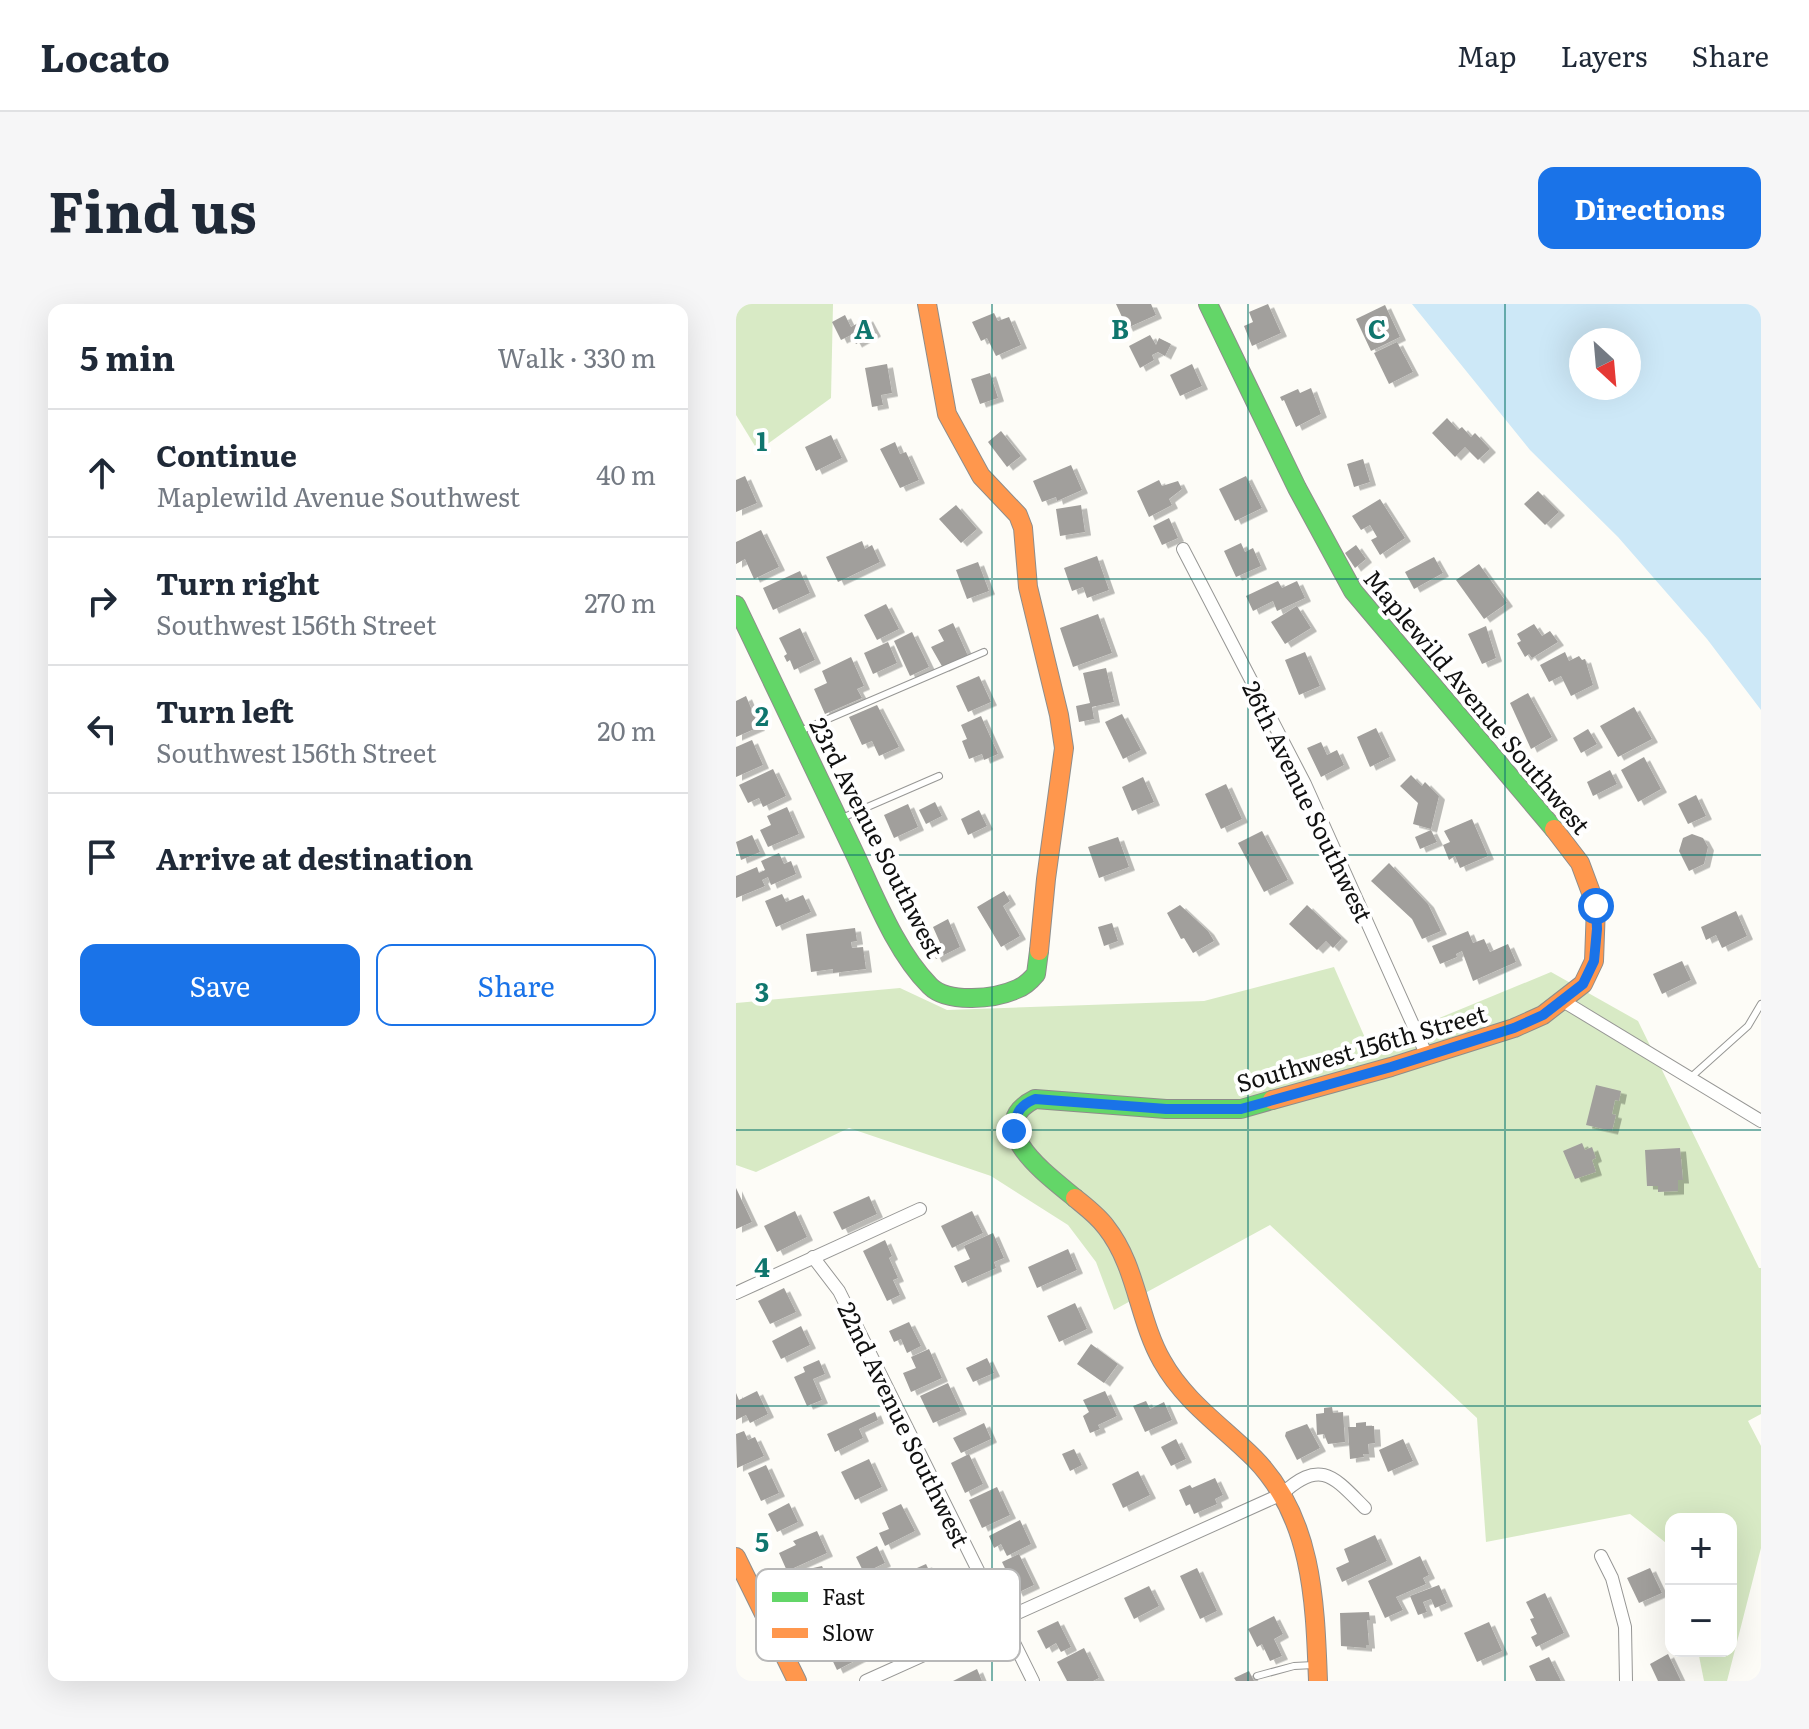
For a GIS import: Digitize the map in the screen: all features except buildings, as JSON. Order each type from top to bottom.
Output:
[{"type":"street","name":"23rd Avenue Southwest","points":[[736,605],[909,960],[930,986],[949,996],[976,997],[1019,989],[1036,974],[1064,748],[1028,587],[1023,528],[1018,515],[981,476],[947,414],[927,304]]},
{"type":"street","name":"Maplewild Avenue Southwest","points":[[1208,304],[1297,488],[1353,591],[1580,863],[1596,906],[1594,961],[1583,984],[1563,1001]]},
{"type":"street","name":"26th Avenue Southwest","points":[[1183,549],[1305,784],[1427,1056]]},
{"type":"street","name":"Southwest 156th Street","points":[[1282,1494],[1256,1461],[1182,1392],[1167,1373],[1154,1344],[1127,1258],[1106,1225],[1022,1150],[1014,1131],[1016,1115],[1023,1104],[1035,1099],[1166,1109],[1241,1109],[1514,1028],[1543,1015],[1563,1001]]},
{"type":"street","points":[[1563,1001],[1761,1121]]},
{"type":"street","points":[[736,1293],[920,1209]]},
{"type":"street","name":"22nd Avenue Southwest","points":[[813,1257],[839,1291],[976,1569]]},
{"type":"street","points":[[1020,1613],[1282,1494],[1296,1481],[1322,1473],[1341,1483],[1365,1508]]},
{"type":"street","points":[[1282,1494],[1305,1544],[1313,1581],[1318,1673]]},
{"type":"street","points":[[1601,1556],[1612,1578],[1625,1627],[1626,1681]]},
{"type":"street","points":[[736,1557],[756,1598]]},
{"type":"street","name":"22nd Avenue Southwest","points":[[1020,1656],[1033,1681]]},
{"type":"street","points":[[787,1661],[797,1681]]},
{"type":"street","points":[[866,1681],[911,1661]]},
{"type":"lane","points":[[797,733],[984,652]]},
{"type":"lane","points":[[839,820],[939,776]]},
{"type":"lane","points":[[1690,1078],[1748,1026],[1761,1004]]},
{"type":"lane","points":[[1257,1676],[1294,1666],[1318,1673]]},
{"type":"green space","points":[[736,304],[833,304],[831,398],[758,451],[736,415]]},
{"type":"green space","points":[[1334,967],[1369,1047],[1551,972],[1638,1021],[1761,1268],[1761,1414],[1748,1421],[1761,1446],[1761,1548],[1737,1642],[1737,1513],[1665,1513],[1665,1542],[1630,1514],[1486,1542],[1477,1418],[1270,1225],[1114,1310],[1096,1262],[1068,1225],[991,1176],[849,1128],[756,1172],[736,1165],[736,1003],[900,988],[947,1010],[1204,1001]]},
{"type":"green space","points":[[1699,1657],[1733,1657],[1727,1681],[1704,1681]]},
{"type":"water","points":[[1412,304],[1761,304],[1761,710],[1707,639],[1618,537],[1530,450]]},
{"type":"traffic: fast","points":[[1208,304],[1297,488],[1353,591],[1554,829]]},
{"type":"traffic: fast","points":[[736,605],[886,920],[917,972],[938,992],[948,995],[972,998],[997,995],[1020,988],[1036,974],[1039,951]]},
{"type":"traffic: fast","points":[[1075,1198],[1037,1165],[1016,1137],[1014,1123],[1020,1110],[1035,1099],[1166,1109],[1241,1109],[1272,1100]]},
{"type":"traffic: slow","points":[[927,304],[947,414],[981,476],[1018,515],[1023,528],[1028,587],[1059,715],[1064,748],[1039,951]]},
{"type":"traffic: slow","points":[[1272,1100],[1514,1028],[1543,1015],[1583,984],[1594,961],[1596,906],[1580,863],[1554,829]]},
{"type":"traffic: slow","points":[[1075,1198],[1099,1219],[1116,1242],[1131,1275],[1147,1328],[1171,1376],[1254,1458],[1274,1482],[1288,1507],[1307,1562],[1315,1621],[1318,1681]]},
{"type":"traffic: slow","points":[[736,1557],[756,1598]]},
{"type":"traffic: slow","points":[[787,1661],[797,1681]]},
{"type":"route","points":[[1014,1131],[1016,1115],[1023,1104],[1035,1099],[1166,1109],[1241,1109],[1391,1067],[1514,1028],[1543,1015],[1583,984],[1594,961],[1596,906]]}]
